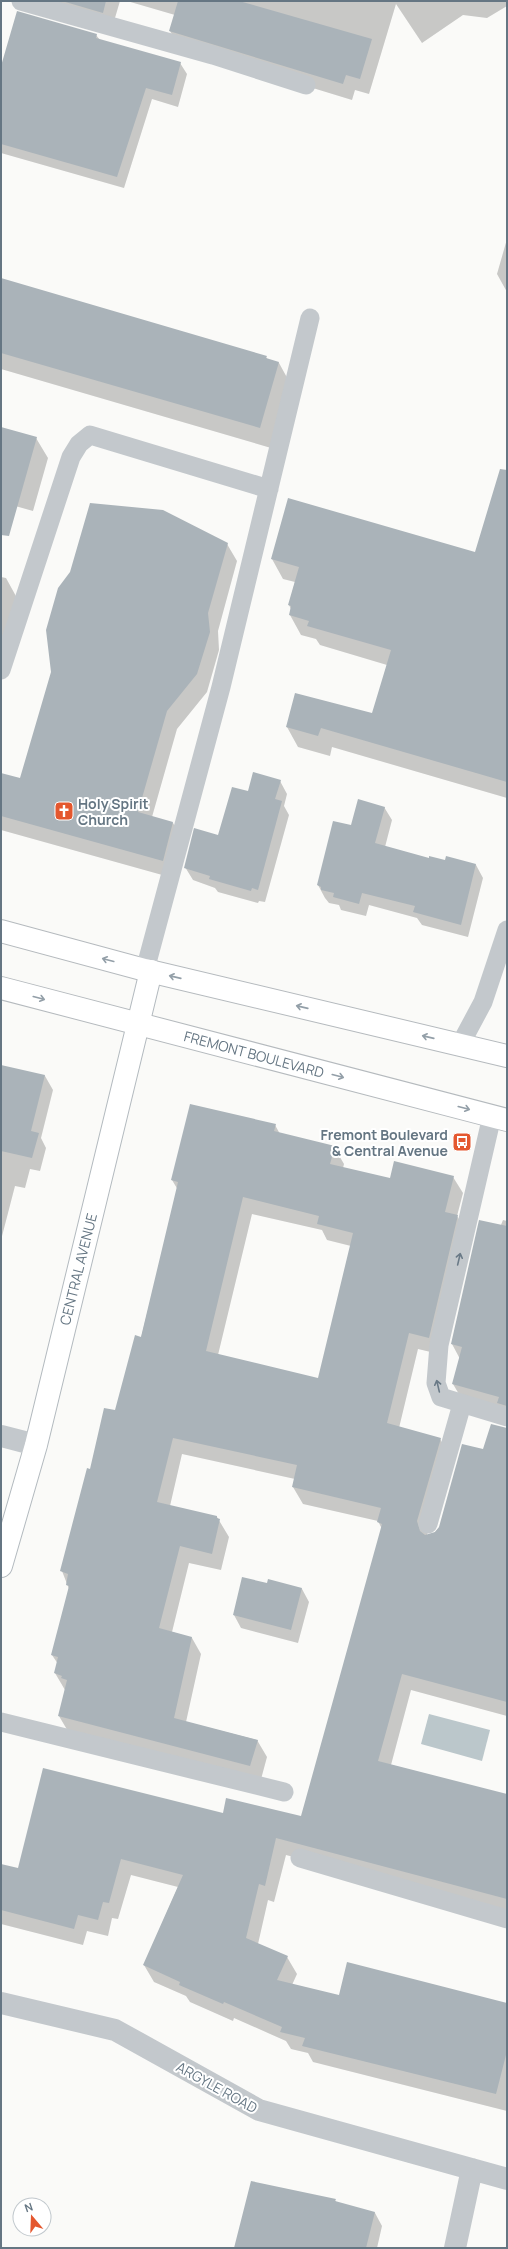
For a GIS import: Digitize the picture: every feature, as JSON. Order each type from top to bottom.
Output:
[{"type":"main road","points":[[1,931],[148,970],[507,1056]]},
{"type":"main road","name":"CENTRAL AVENUE","points":[[1,1566],[36,1445],[137,1024],[148,970]]},
{"type":"main road","name":"FREMONT BOULEVARD","points":[[1,988],[500,1118]]},
{"type":"street","points":[[1,1436],[36,1445]]},
{"type":"street","name":"ARGYLE ROAD","points":[[1,2003],[115,2030],[259,2110],[507,2179]]},
{"type":"street","points":[[455,2248],[472,2170]]},
{"type":"lane","points":[[21,1],[213,55],[306,85]]},
{"type":"lane","points":[[148,970],[221,687],[310,318]]},
{"type":"lane","points":[[1,670],[70,457],[79,444],[90,435],[269,489]]},
{"type":"lane","points":[[460,1045],[483,1002],[507,930]]},
{"type":"lane","points":[[500,1118],[439,1345],[436,1383],[441,1397],[507,1417]]},
{"type":"lane","points":[[428,1524],[462,1404]]},
{"type":"lane","points":[[1,1722],[284,1792]]},
{"type":"lane","points":[[300,1858],[507,1919]]},
{"type":"shaded area","points":[[429,1714],[490,1730],[482,1761],[421,1744]]},
{"type":"building","points":[[62,1],[106,1],[103,13]]},
{"type":"building","points":[[178,1],[239,1],[372,39],[360,79],[346,75],[343,84],[169,31]]},
{"type":"building","points":[[17,11],[97,34],[96,38],[181,62],[172,95],[146,88],[117,177],[1,144],[1,66]]},
{"type":"building","points":[[1,278],[267,356],[266,358],[279,362],[260,428],[1,353]]},
{"type":"building","points":[[1,427],[37,437],[9,536],[1,535]]},
{"type":"building","points":[[500,469],[507,470],[507,782],[321,728],[318,736],[286,727],[295,693],[372,713],[391,650],[307,626],[309,621],[289,615],[291,606],[288,605],[299,567],[271,559],[288,498],[475,552]]},
{"type":"building","points":[[90,503],[163,510],[228,543],[208,613],[210,632],[197,674],[167,711],[138,812],[173,822],[163,861],[1,816],[1,773],[20,778],[51,672],[46,630],[58,588],[70,572]]},
{"type":"building","points":[[253,772],[281,780],[275,799],[282,801],[258,890],[252,888],[251,891],[209,879],[210,876],[184,868],[194,828],[218,835],[232,787],[248,791]]},
{"type":"building","points":[[358,799],[385,807],[375,843],[429,858],[429,856],[445,860],[446,856],[476,864],[461,925],[413,912],[415,906],[362,893],[359,904],[333,897],[334,893],[321,890],[321,887],[317,885],[333,821],[351,825]]},
{"type":"building","points":[[1,1065],[45,1075],[31,1131],[39,1133],[32,1158],[1,1151]]},
{"type":"building","points":[[190,1104],[276,1124],[274,1131],[335,1146],[330,1164],[390,1178],[394,1161],[454,1176],[445,1212],[458,1215],[429,1338],[409,1333],[387,1423],[441,1438],[417,1521],[420,1531],[425,1535],[435,1532],[439,1527],[462,1444],[483,1449],[491,1424],[507,1428],[507,1702],[402,1674],[378,1761],[507,1794],[507,1899],[276,1838],[265,1886],[259,1884],[246,1938],[288,1956],[277,1980],[339,1995],[347,1962],[507,2003],[507,2051],[496,2094],[302,2046],[305,2038],[280,2032],[282,2027],[224,2002],[223,2004],[179,1985],[180,1982],[143,1965],[183,1875],[121,1859],[109,1903],[103,1902],[98,1920],[78,1915],[74,1929],[1,1910],[1,1864],[18,1868],[43,1768],[223,1813],[226,1798],[301,1816],[382,1524],[377,1522],[381,1508],[292,1487],[297,1465],[173,1438],[157,1502],[217,1516],[217,1518],[220,1519],[212,1554],[180,1546],[159,1628],[192,1637],[174,1718],[258,1740],[250,1766],[58,1716],[67,1680],[54,1673],[58,1657],[51,1655],[69,1586],[66,1585],[68,1574],[60,1571],[87,1468],[90,1469],[104,1408],[115,1410],[135,1335],[141,1337],[178,1182],[171,1180]],"holes":[[[243,1197],[319,1216],[317,1224],[353,1233],[318,1378],[206,1351]]]},
{"type":"building","points":[[479,1220],[507,1226],[507,1406],[497,1403],[499,1397],[452,1384],[462,1347],[451,1344]]},
{"type":"building","points":[[242,1577],[267,1583],[268,1579],[302,1588],[291,1630],[233,1615]]},
{"type":"building","points":[[251,2181],[336,2199],[335,2201],[375,2212],[366,2248],[234,2248]]},
{"type":"place","name":"Holy Spirit Church","points":[[64,811]]},
{"type":"place","name":"Fremont Boulevard & Central Avenue","points":[[462,1142]]}]
